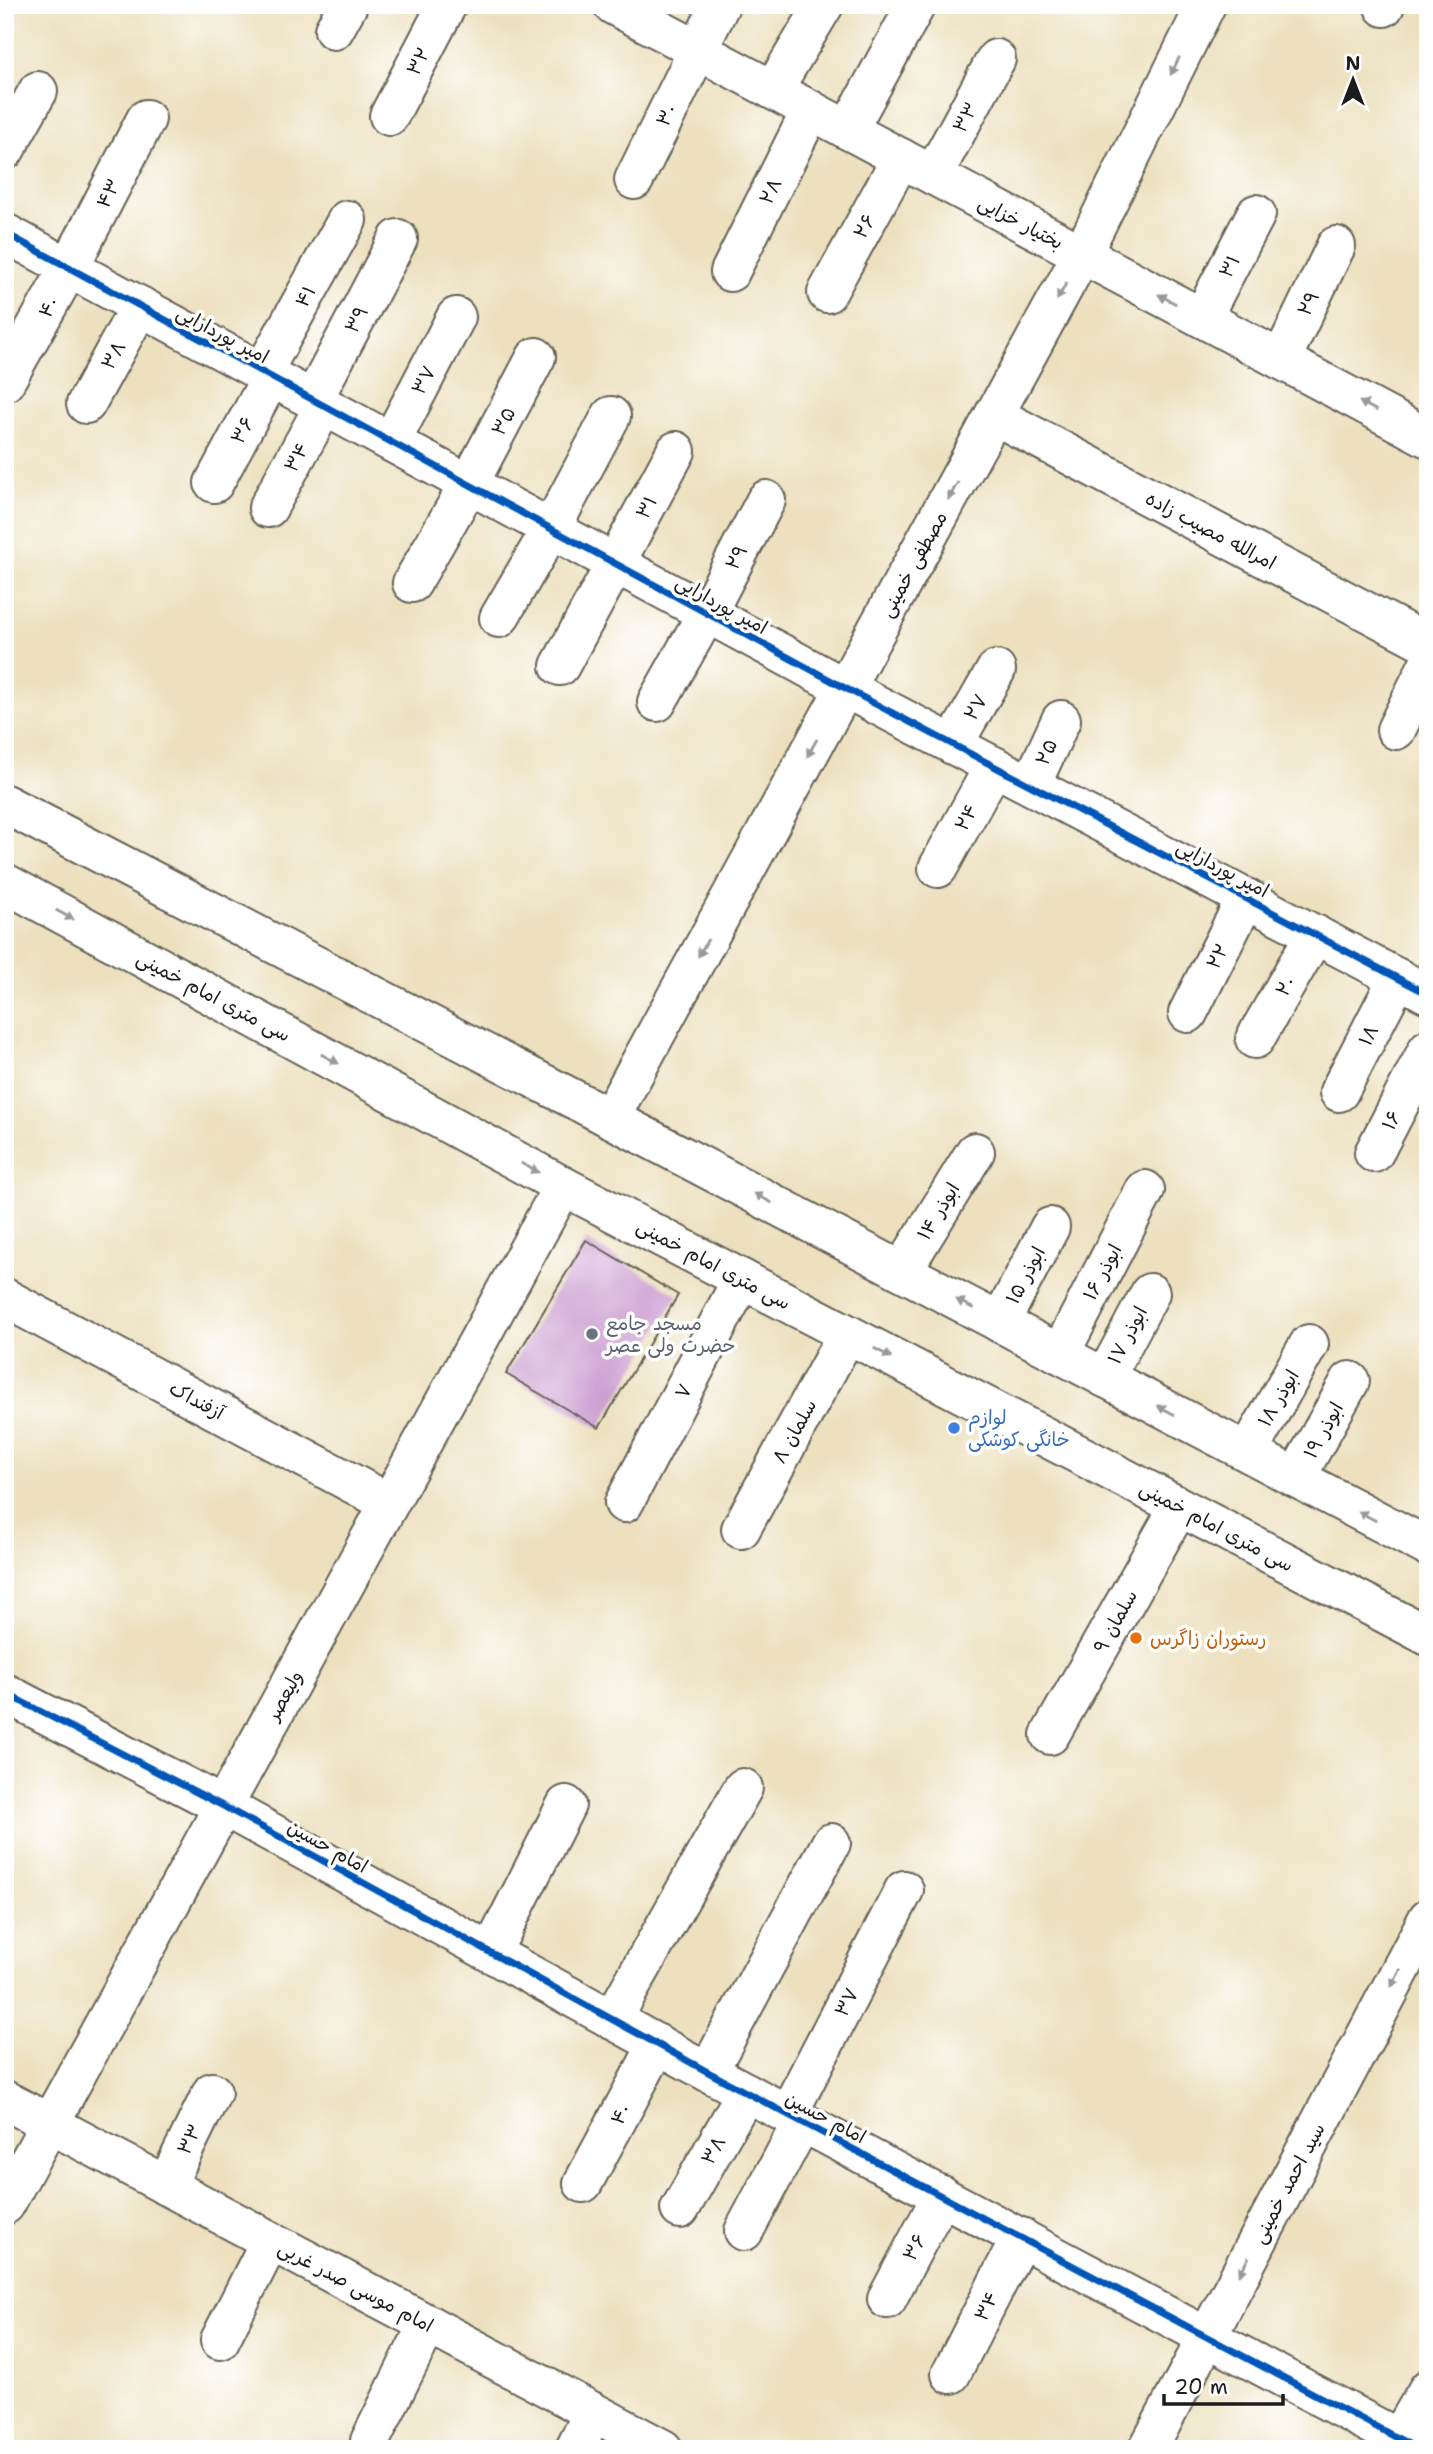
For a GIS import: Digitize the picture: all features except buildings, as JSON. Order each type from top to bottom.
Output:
[{"type":"street","name":"۳۲","points":[[390,116],[447,5]]},
{"type":"street","name":"بختیار خزایی","points":[[613,5],[667,18],[697,50],[1428,438]]},
{"type":"street","points":[[697,50],[720,5]]},
{"type":"street","points":[[773,90],[824,5]]},
{"type":"street","points":[[848,130],[916,5]]},
{"type":"street","name":"مصطفی خمینی","points":[[610,1118],[1082,254],[1206,5]]},
{"type":"street","name":"۳۰","points":[[634,180],[697,50]]},
{"type":"street","name":"۳۳","points":[[917,167],[996,59]]},
{"type":"street","points":[[5,150],[38,91]]},
{"type":"street","name":"۲۸","points":[[730,272],[811,110]]},
{"type":"street","name":"۴۳","points":[[69,268],[146,119]]},
{"type":"street","name":"۲۶","points":[[827,293],[917,167]]},
{"type":"street","name":"۳۱","points":[[1202,318],[1256,214]]},
{"type":"street","name":"۴۱","points":[[267,375],[347,220]]},
{"type":"street","name":"۳۹","points":[[319,403],[398,239]]},
{"type":"street","name":"امیر پوردارایی","points":[[9,245],[69,268],[845,688],[1413,986]]},
{"type":"street","name":"۲۹","points":[[1281,360],[1336,246]]},
{"type":"street","name":"۴۰","points":[[5,382],[69,268]]},
{"type":"street","name":"۳۸","points":[[86,404],[139,306]]},
{"type":"street","name":"۳۷","points":[[391,442],[456,317]]},
{"type":"street","name":"۳۵","points":[[469,484],[536,357]]},
{"type":"street","name":"۳۶","points":[[214,483],[267,375]]},
{"type":"street","name":"۳۴","points":[[268,508],[319,403]]},
{"type":"street","name":"امرالله مصیب زاده","points":[[994,415],[1428,644]]},
{"type":"street","points":[[499,618],[551,529],[611,416]]},
{"type":"street","name":"۳۱","points":[[615,563],[676,451]]},
{"type":"street","points":[[412,583],[469,484]]},
{"type":"street","name":"۲۹","points":[[707,613],[765,500]]},
{"type":"street","points":[[560,666],[615,563]]},
{"type":"street","points":[[657,702],[707,613]]},
{"type":"street","points":[[1396,730],[1428,665]]},
{"type":"street","name":"۲۷","points":[[953,745],[996,670]]},
{"type":"street","name":"۲۵","points":[[1031,785],[1061,720]]},
{"type":"street","name":"۲۴","points":[[938,869],[994,766]]},
{"type":"street","points":[[5,804],[1428,1548]]},
{"type":"street","name":"سی متری امام خمینی","points":[[5,883],[563,1186],[1428,1636]]},
{"type":"street","name":"۲۲","points":[[1188,1013],[1246,898]]},
{"type":"street","name":"۲۰","points":[[1255,1039],[1315,934]]},
{"type":"street","name":"۱۸","points":[[1339,1092],[1413,986]]},
{"type":"street","name":"۱۶","points":[[1374,1153],[1428,1049]]},
{"type":"street","name":"ابوذر ۱۴","points":[[902,1271],[975,1152]]},
{"type":"street","name":"وليعصر","points":[[5,2204],[563,1186]]},
{"type":"street","name":"ابوذر ۱۶","points":[[1059,1354],[1145,1190]]},
{"type":"street","name":"ابوذر ۱۵","points":[[1000,1322],[1050,1227]]},
{"type":"street","name":"۷","points":[[624,1503],[742,1279]]},
{"type":"street","name":"ابوذر ۱۷","points":[[1105,1378],[1150,1293]]},
{"type":"street","name":"آزفنداک","points":[[5,1298],[390,1503]]},
{"type":"street","name":"سلمان ۸","points":[[741,1529],[847,1334]]},
{"type":"street","name":"ابوذر ۱۸","points":[[1248,1452],[1309,1344]]},
{"type":"street","name":"ابوذر ۱۹","points":[[1296,1478],[1350,1381]]},
{"type":"street","name":"سلمان ۹","points":[[1050,1735],[1179,1507]]},
{"type":"street","name":"امام حسین","points":[[5,1693],[223,1807],[708,2072],[1408,2444]]},
{"type":"street","points":[[612,2020],[743,1788]]},
{"type":"street","points":[[491,1953],[566,1805]]},
{"type":"street","points":[[708,2072],[831,1843]]},
{"type":"street","name":"۳۷","points":[[744,2231],[904,1890]]},
{"type":"street","name":"سید احمد خمینی","points":[[1148,2449],[1428,1918]]},
{"type":"street","name":"۴۰","points":[[583,2183],[658,2045]]},
{"type":"street","name":"۳۳","points":[[166,2186],[212,2092]]},
{"type":"street","name":"۳۸","points":[[680,2209],[746,2092]]},
{"type":"street","name":"امام موسی صدر غربی","points":[[5,2100],[663,2449]]},
{"type":"street","name":"۳۶","points":[[887,2299],[942,2195]]},
{"type":"street","name":"۳۴","points":[[951,2374],[1021,2237]]},
{"type":"street","points":[[220,2340],[271,2241]]},
{"type":"street","points":[[370,2441],[428,2324]]},
{"type":"street","points":[[1408,2444],[1428,2389]]},
{"type":"street","points":[[575,2449],[593,2412]]},
{"type":"cycle path","points":[[5,233],[845,688],[1428,994]]},
{"type":"cycle path","points":[[5,1693],[223,1806],[708,2072],[1418,2449]]},
{"type":"place","name":"مسجد جامع حضرت ولی عصر","points":[[592,1334]]},
{"type":"place","name":"لوازم خانگی کوشکی","points":[[954,1428]]},
{"type":"place","name":"رستوران زاگرس","points":[[1136,1638]]}]
